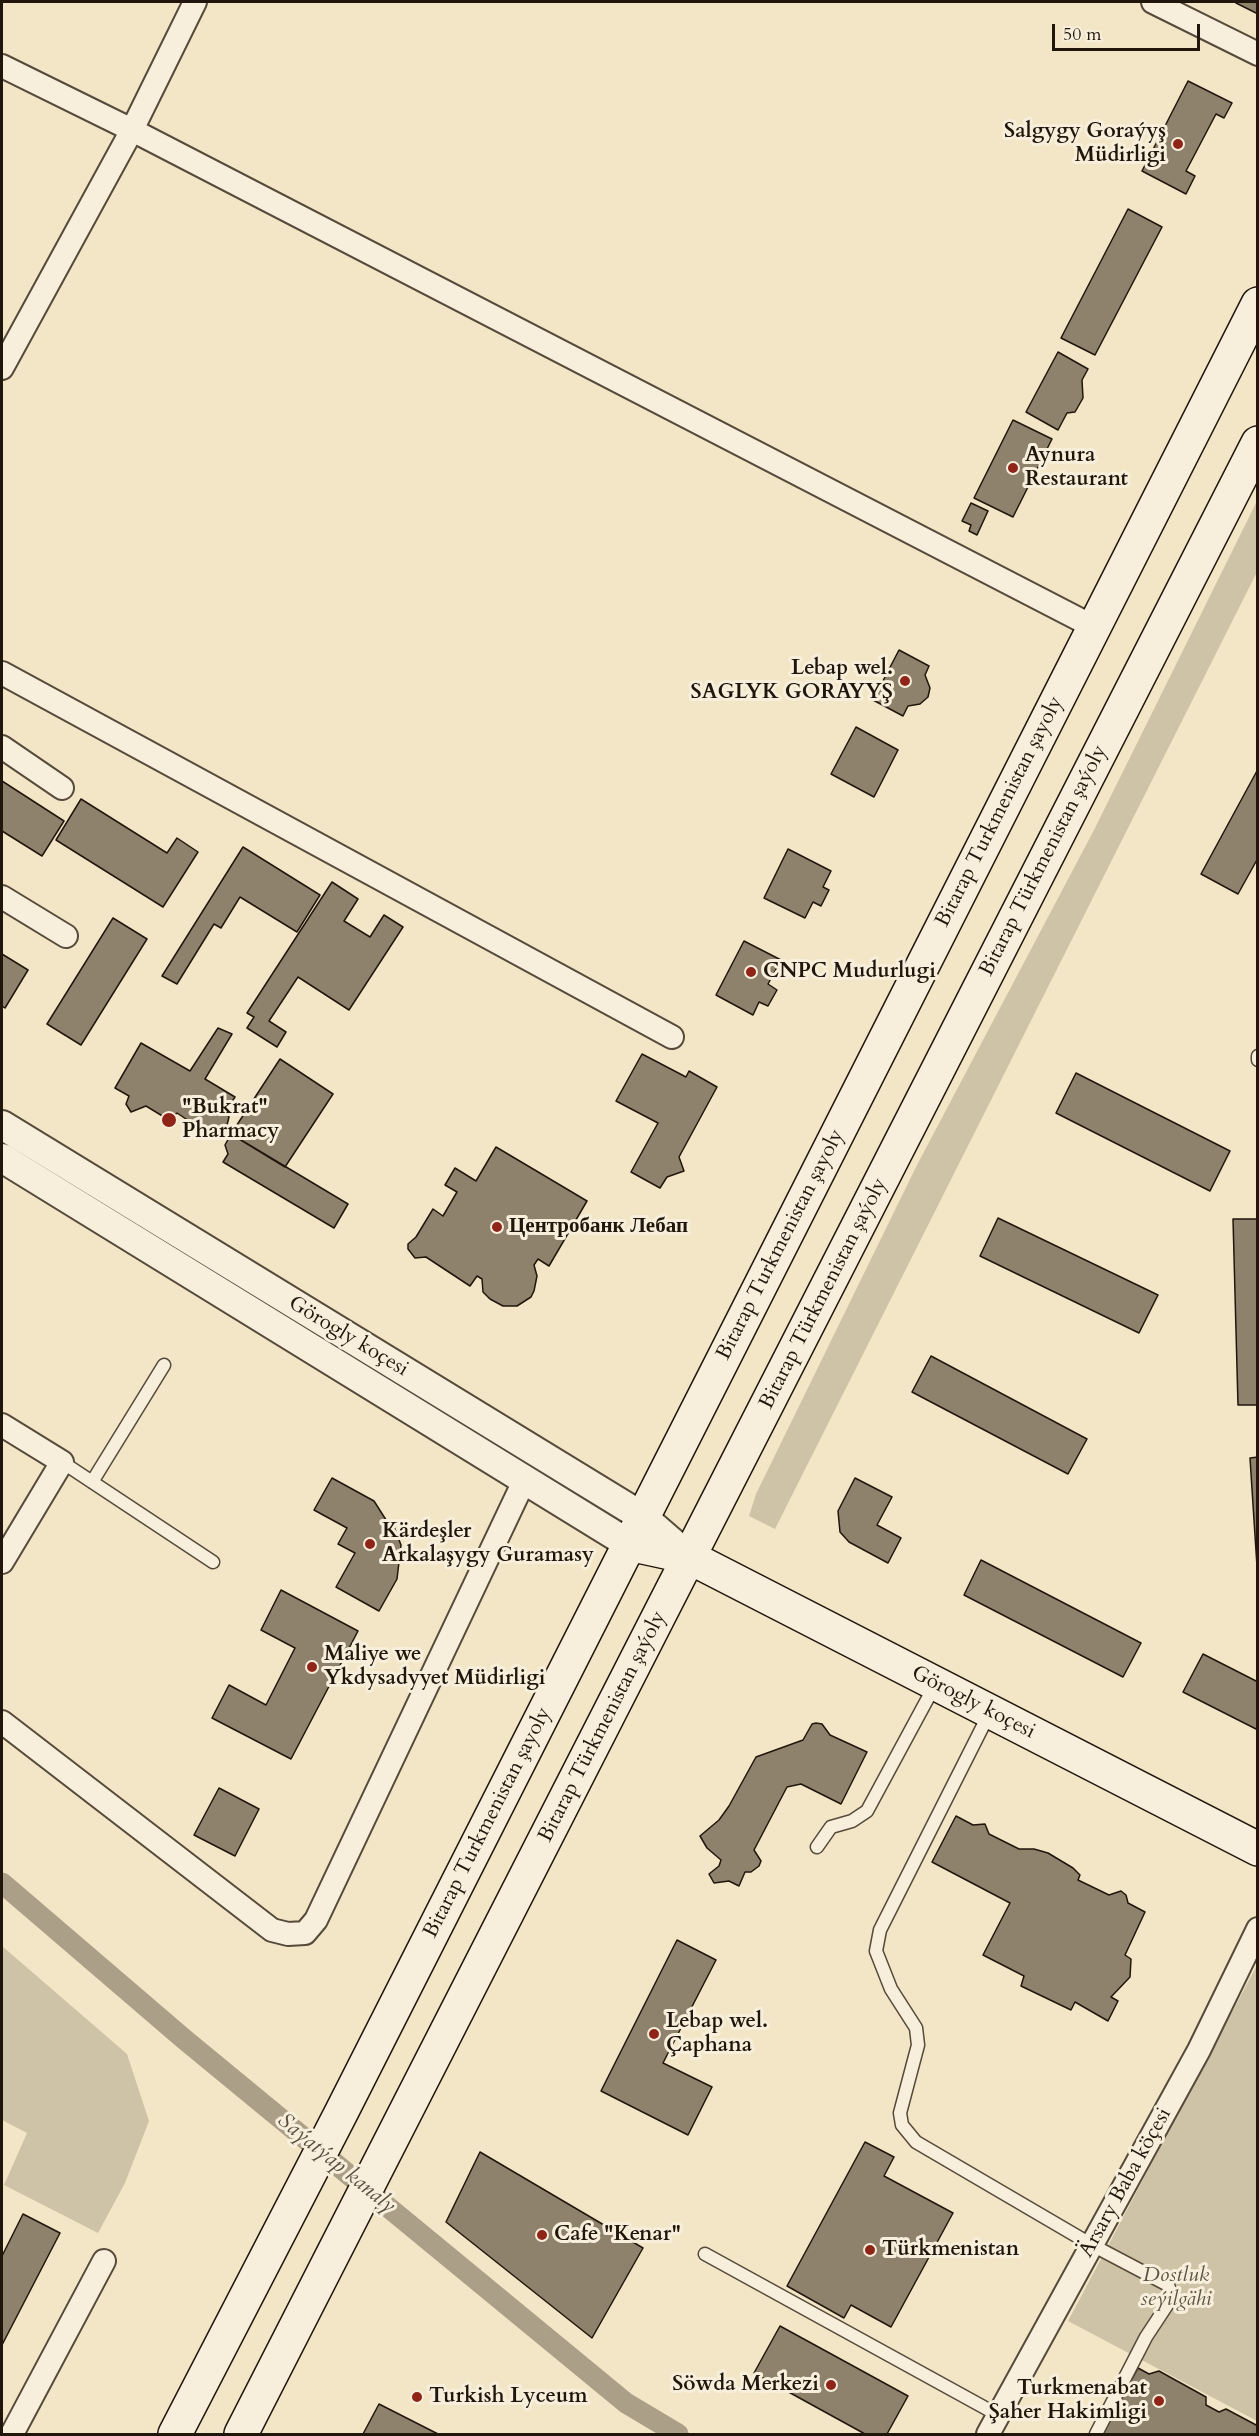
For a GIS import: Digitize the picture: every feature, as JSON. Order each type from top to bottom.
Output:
[{"type":"main road","name":"Bitarap Turkmenistan şayoly","points":[[175,2434],[340,2115],[1257,304]]},
{"type":"main road","name":"Bitarap Türkmenistan şaýoly","points":[[241,2434],[1257,443]]},
{"type":"main road","name":"Görogly koçesi","points":[[636,1530],[1257,1850]]},
{"type":"street","points":[[2,368],[132,130],[195,2]]},
{"type":"street","points":[[1153,2],[1257,54]]},
{"type":"street","points":[[2,66],[132,130],[1094,627]]},
{"type":"street","points":[[2,674],[672,1037]]},
{"type":"street","points":[[2,747],[62,788]]},
{"type":"street","points":[[2,897],[66,936]]},
{"type":"street","name":"Görogly koçesi","points":[[2,1125],[636,1530]]},
{"type":"street","name":"Görogly koçesi","points":[[2,1158],[525,1479],[636,1530]]},
{"type":"street","points":[[2,1425],[62,1462],[2,1562]]},
{"type":"street","points":[[2,1722],[272,1930],[288,1934],[305,1933],[316,1920],[525,1479]]},
{"type":"street","name":"Ärsary Baba köçesi","points":[[993,2425],[1199,2050],[1257,1929]]},
{"type":"street","points":[[12,2434],[104,2261]]},
{"type":"lane","points":[[92,1482],[164,1365]]},
{"type":"lane","points":[[62,1462],[213,1562]]},
{"type":"lane","points":[[817,1847],[831,1827],[852,1821],[867,1811],[936,1684]]},
{"type":"lane","points":[[990,1712],[880,1930],[876,1951],[891,1989],[916,2028],[918,2045],[900,2113],[906,2130],[916,2142],[1092,2245],[1168,2285],[1171,2294],[1096,2434]]},
{"type":"lane","points":[[705,2254],[993,2425]]},
{"type":"green space","points":[[1257,501],[1257,572],[775,1529],[749,1516],[756,1494],[917,1165],[1094,830]]},
{"type":"green space","points":[[2,1946],[127,2054],[149,2121],[125,2183],[98,2233],[4,2185],[27,2133],[2,2120]]},
{"type":"green space","name":"Dostluk seýilgähi","points":[[1257,1965],[1257,2421],[1068,2321]]},
{"type":"building","points":[[1258,2],[1258,14],[1236,3]]},
{"type":"building","name":"Salgygy Goraýyş Müdirligi","points":[[1188,81],[1232,103],[1224,118],[1216,114],[1186,171],[1195,176],[1186,194],[1142,171]]},
{"type":"building","points":[[1128,209],[1162,227],[1095,355],[1061,338]]},
{"type":"building","points":[[1058,352],[1088,369],[1082,380],[1083,398],[1075,412],[1067,413],[1058,430],[1026,412]]},
{"type":"building","name":"Aynura Restaurant","points":[[1013,420],[1052,439],[1013,517],[974,498]]},
{"type":"building","points":[[971,503],[988,511],[977,535],[969,531],[971,525],[962,521]]},
{"type":"building","name":"Lebap wel. SAGLYK GORAYYŞ","points":[[899,650],[929,666],[925,675],[930,688],[928,697],[920,704],[908,706],[903,716],[873,700]]},
{"type":"building","points":[[856,727],[898,750],[874,797],[831,774]]},
{"type":"building","points":[[1258,769],[1258,858],[1238,894],[1201,874]]},
{"type":"building","points":[[2,781],[64,821],[42,856],[2,831]]},
{"type":"building","points":[[81,799],[167,853],[177,838],[198,852],[163,907],[56,840]]},
{"type":"building","points":[[243,847],[320,895],[297,932],[240,897],[221,928],[214,924],[177,984],[162,976]]},
{"type":"building","points":[[788,849],[831,871],[823,887],[829,890],[821,906],[813,902],[805,918],[764,898]]},
{"type":"building","points":[[332,882],[358,899],[344,921],[370,937],[384,915],[403,927],[349,1010],[298,977],[269,1021],[286,1032],[277,1047],[247,1028],[254,1017],[247,1013]]},
{"type":"building","points":[[113,918],[147,939],[81,1045],[47,1024]]},
{"type":"building","name":"CNPC Mudurlugi","points":[[744,941],[781,960],[768,984],[777,990],[768,1006],[759,1002],[753,1015],[716,995]]},
{"type":"building","points":[[2,954],[28,970],[5,1008],[2,1006]]},
{"type":"building","points":[[218,1028],[232,1034],[205,1079],[235,1097],[225,1112],[229,1117],[226,1129],[214,1129],[210,1135],[177,1113],[169,1120],[146,1106],[131,1112],[126,1104],[129,1096],[115,1088],[141,1043],[190,1071]]},
{"type":"building","points":[[642,1054],[686,1077],[689,1071],[717,1087],[679,1157],[684,1171],[667,1177],[660,1188],[631,1172],[658,1123],[616,1101]]},
{"type":"building","points":[[280,1059],[333,1094],[285,1167],[231,1134]]},
{"type":"building","points":[[1076,1073],[1230,1151],[1210,1191],[1056,1113]]},
{"type":"building","points":[[231,1134],[348,1204],[334,1228],[223,1162],[228,1154],[225,1145]]},
{"type":"building","name":"Центробанк Лебап","points":[[496,1147],[587,1201],[549,1266],[538,1259],[534,1265],[537,1276],[534,1291],[531,1297],[517,1306],[503,1306],[490,1299],[483,1292],[482,1279],[477,1276],[470,1286],[426,1257],[415,1258],[408,1249],[408,1244],[416,1237],[433,1209],[443,1216],[457,1192],[445,1185],[455,1168],[476,1181]]},
{"type":"building","points":[[998,1218],[1158,1295],[1139,1333],[980,1256]]},
{"type":"building","points":[[1233,1219],[1258,1219],[1258,1405],[1238,1405]]},
{"type":"building","points":[[931,1356],[1087,1439],[1068,1474],[912,1392]]},
{"type":"building","points":[[1258,1457],[1258,1582],[1250,1458]]},
{"type":"building","name":"Kärdeşler Arkalaşygy Guramasy","points":[[332,1478],[374,1501],[388,1523],[393,1524],[401,1545],[397,1579],[379,1611],[336,1587],[355,1553],[338,1544],[347,1528],[314,1510]]},
{"type":"building","points":[[855,1478],[892,1497],[877,1525],[901,1538],[888,1563],[849,1542],[840,1532],[838,1511]]},
{"type":"building","points":[[981,1560],[1141,1643],[1123,1677],[964,1595]]},
{"type":"building","name":"Maliye we Ykdysadyyet Müdirligi","points":[[281,1590],[358,1631],[291,1759],[212,1718],[229,1685],[266,1705],[295,1648],[261,1630]]},
{"type":"building","points":[[1203,1654],[1258,1682],[1258,1730],[1183,1692]]},
{"type":"building","points":[[812,1724],[822,1724],[830,1735],[867,1752],[841,1804],[801,1784],[787,1787],[754,1850],[761,1861],[759,1866],[751,1872],[745,1872],[739,1886],[729,1881],[714,1883],[709,1874],[719,1866],[721,1860],[707,1848],[700,1836],[719,1820],[729,1806],[756,1757],[803,1740]]},
{"type":"building","points":[[219,1788],[259,1809],[235,1856],[194,1835]]},
{"type":"building","points":[[956,1816],[973,1825],[985,1824],[989,1834],[1019,1849],[1034,1849],[1048,1853],[1073,1868],[1080,1875],[1078,1880],[1109,1895],[1121,1891],[1126,1895],[1128,1903],[1145,1912],[1125,1955],[1131,1959],[1130,1977],[1111,1997],[1118,2001],[1108,2021],[1075,2002],[1071,2010],[1021,1986],[1024,1976],[983,1955],[1010,1903],[932,1862]]},
{"type":"building","name":"Lebap wel. Çaphana","points":[[677,1940],[716,1960],[663,2063],[712,2087],[688,2135],[601,2091]]},
{"type":"building","name":"Türkmenistan","points":[[865,2142],[894,2157],[884,2176],[953,2213],[891,2327],[851,2305],[844,2318],[787,2286]]},
{"type":"building","name":"Cafe \"Kenar\"","points":[[480,2152],[643,2248],[592,2338],[446,2222]]},
{"type":"building","points":[[23,2214],[60,2233],[2,2345],[2,2256]]},
{"type":"building","name":"Söwda Merkezi","points":[[780,2326],[908,2396],[887,2434],[865,2434],[754,2373]]},
{"type":"building","name":"Turkmenabat Şaher Hakimligi","points":[[1138,2368],[1149,2374],[1159,2371],[1206,2397],[1206,2405],[1219,2412],[1226,2409],[1258,2426],[1258,2434],[1102,2434],[1123,2381],[1132,2379]]},
{"type":"building","points":[[379,2404],[438,2434],[363,2434]]},
{"type":"waterway","name":"Saýatýap kanaly","points":[[2,1883],[184,2039],[626,2403],[678,2434]]},
{"type":"place","name":"Salgygy Goraýyş Müdirligi","points":[[1178,144]]},
{"type":"place","name":"Aynura Restaurant","points":[[1013,468]]},
{"type":"place","name":"Lebap wel. SAGLYK GORAYYŞ","points":[[905,681]]},
{"type":"place","name":"CNPC Mudurlugi","points":[[751,972]]},
{"type":"place","name":"\"Bukrat\" Pharmacy","points":[[169,1120]]},
{"type":"place","name":"Центробанк Лебап","points":[[497,1227]]},
{"type":"place","name":"Kärdeşler Arkalaşygy Guramasy","points":[[370,1544]]},
{"type":"place","name":"Maliye we Ykdysadyyet Müdirligi","points":[[312,1667]]},
{"type":"place","name":"Lebap wel. Çaphana","points":[[654,2034]]},
{"type":"place","name":"Cafe \"Kenar\"","points":[[542,2235]]},
{"type":"place","name":"Türkmenistan","points":[[870,2250]]},
{"type":"place","name":"Söwda Merkezi","points":[[831,2385]]},
{"type":"place","name":"Turkish Lyceum","points":[[417,2397]]},
{"type":"place","name":"Turkmenabat Şaher Hakimligi","points":[[1159,2401]]}]
